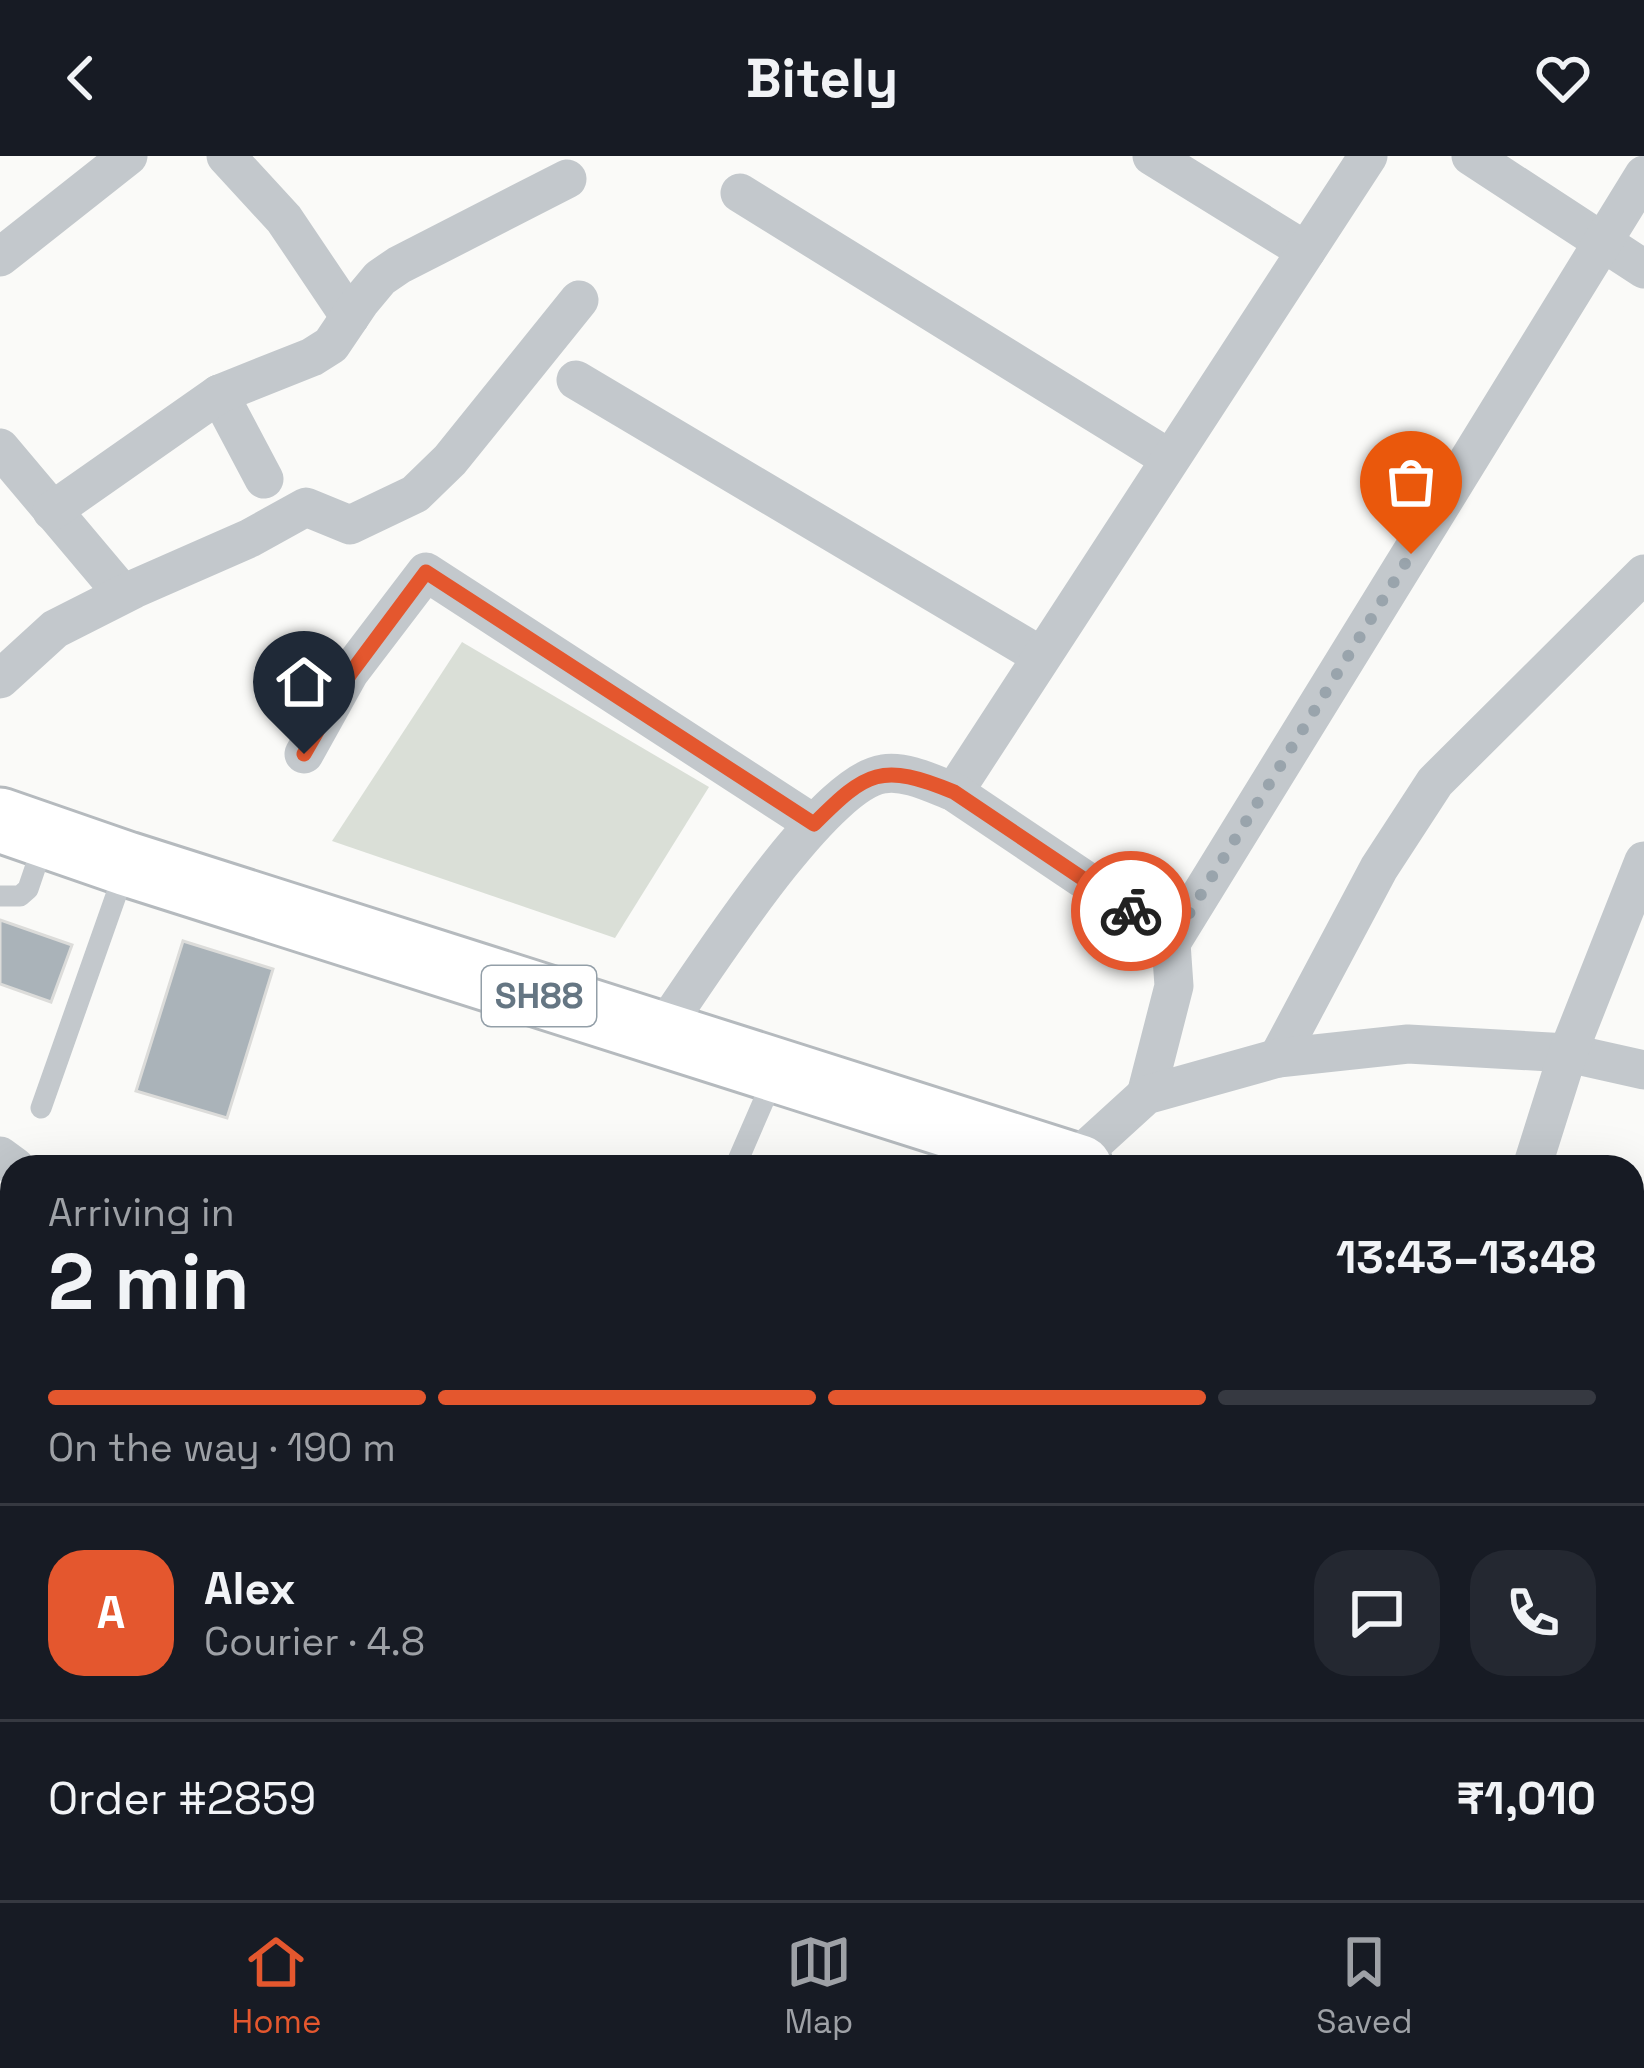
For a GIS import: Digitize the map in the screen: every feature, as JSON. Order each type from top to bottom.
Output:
[{"type":"main road","name":"SH88","points":[[23,828],[1038,1155]]},
{"type":"street","points":[[0,257],[128,156]]},
{"type":"street","points":[[226,156],[284,219],[350,317]]},
{"type":"street","points":[[1152,156],[1306,251]]},
{"type":"street","points":[[954,792],[1368,156]]},
{"type":"street","points":[[1471,156],[1644,269]]},
{"type":"street","points":[[1146,1095],[1174,986],[1171,943],[1644,175]]},
{"type":"street","points":[[52,511],[219,394],[331,345],[380,278],[567,179]]},
{"type":"street","points":[[740,193],[1170,460]]},
{"type":"street","points":[[0,679],[56,629],[306,507],[350,525],[415,494],[450,460],[579,300]]},
{"type":"street","points":[[576,380],[1041,656]]},
{"type":"street","points":[[219,394],[265,479]]},
{"type":"street","points":[[0,448],[123,594]]},
{"type":"street","points":[[304,754],[350,674],[426,572],[814,824]]},
{"type":"street","points":[[1278,1058],[1379,868],[1435,782],[1644,574]]},
{"type":"street","points":[[658,1035],[814,824],[852,786],[884,773],[921,779],[954,792],[1141,917],[1171,943]]},
{"type":"street","points":[[1536,1155],[1568,1053],[1644,861]]},
{"type":"street","points":[[1083,1155],[1146,1095],[1278,1058],[1408,1043],[1568,1053],[1644,1070]]},
{"type":"lane","points":[[0,896],[20,896],[28,889],[23,828]]},
{"type":"lane","points":[[41,1108],[127,864]]},
{"type":"lane","points":[[740,1155],[777,1071]]},
{"type":"shaded area","points":[[462,642],[709,787],[615,938],[332,841]]},
{"type":"building","points":[[0,920],[72,945],[51,1002],[0,984]]},
{"type":"building","points":[[183,941],[273,969],[227,1118],[136,1091]]},
{"type":"way so far","points":[[1131,911],[1171,943],[1411,554]]},
{"type":"route","points":[[304,754],[350,674],[426,572],[814,824],[852,786],[884,773],[921,779],[954,792],[1131,911]]}]
